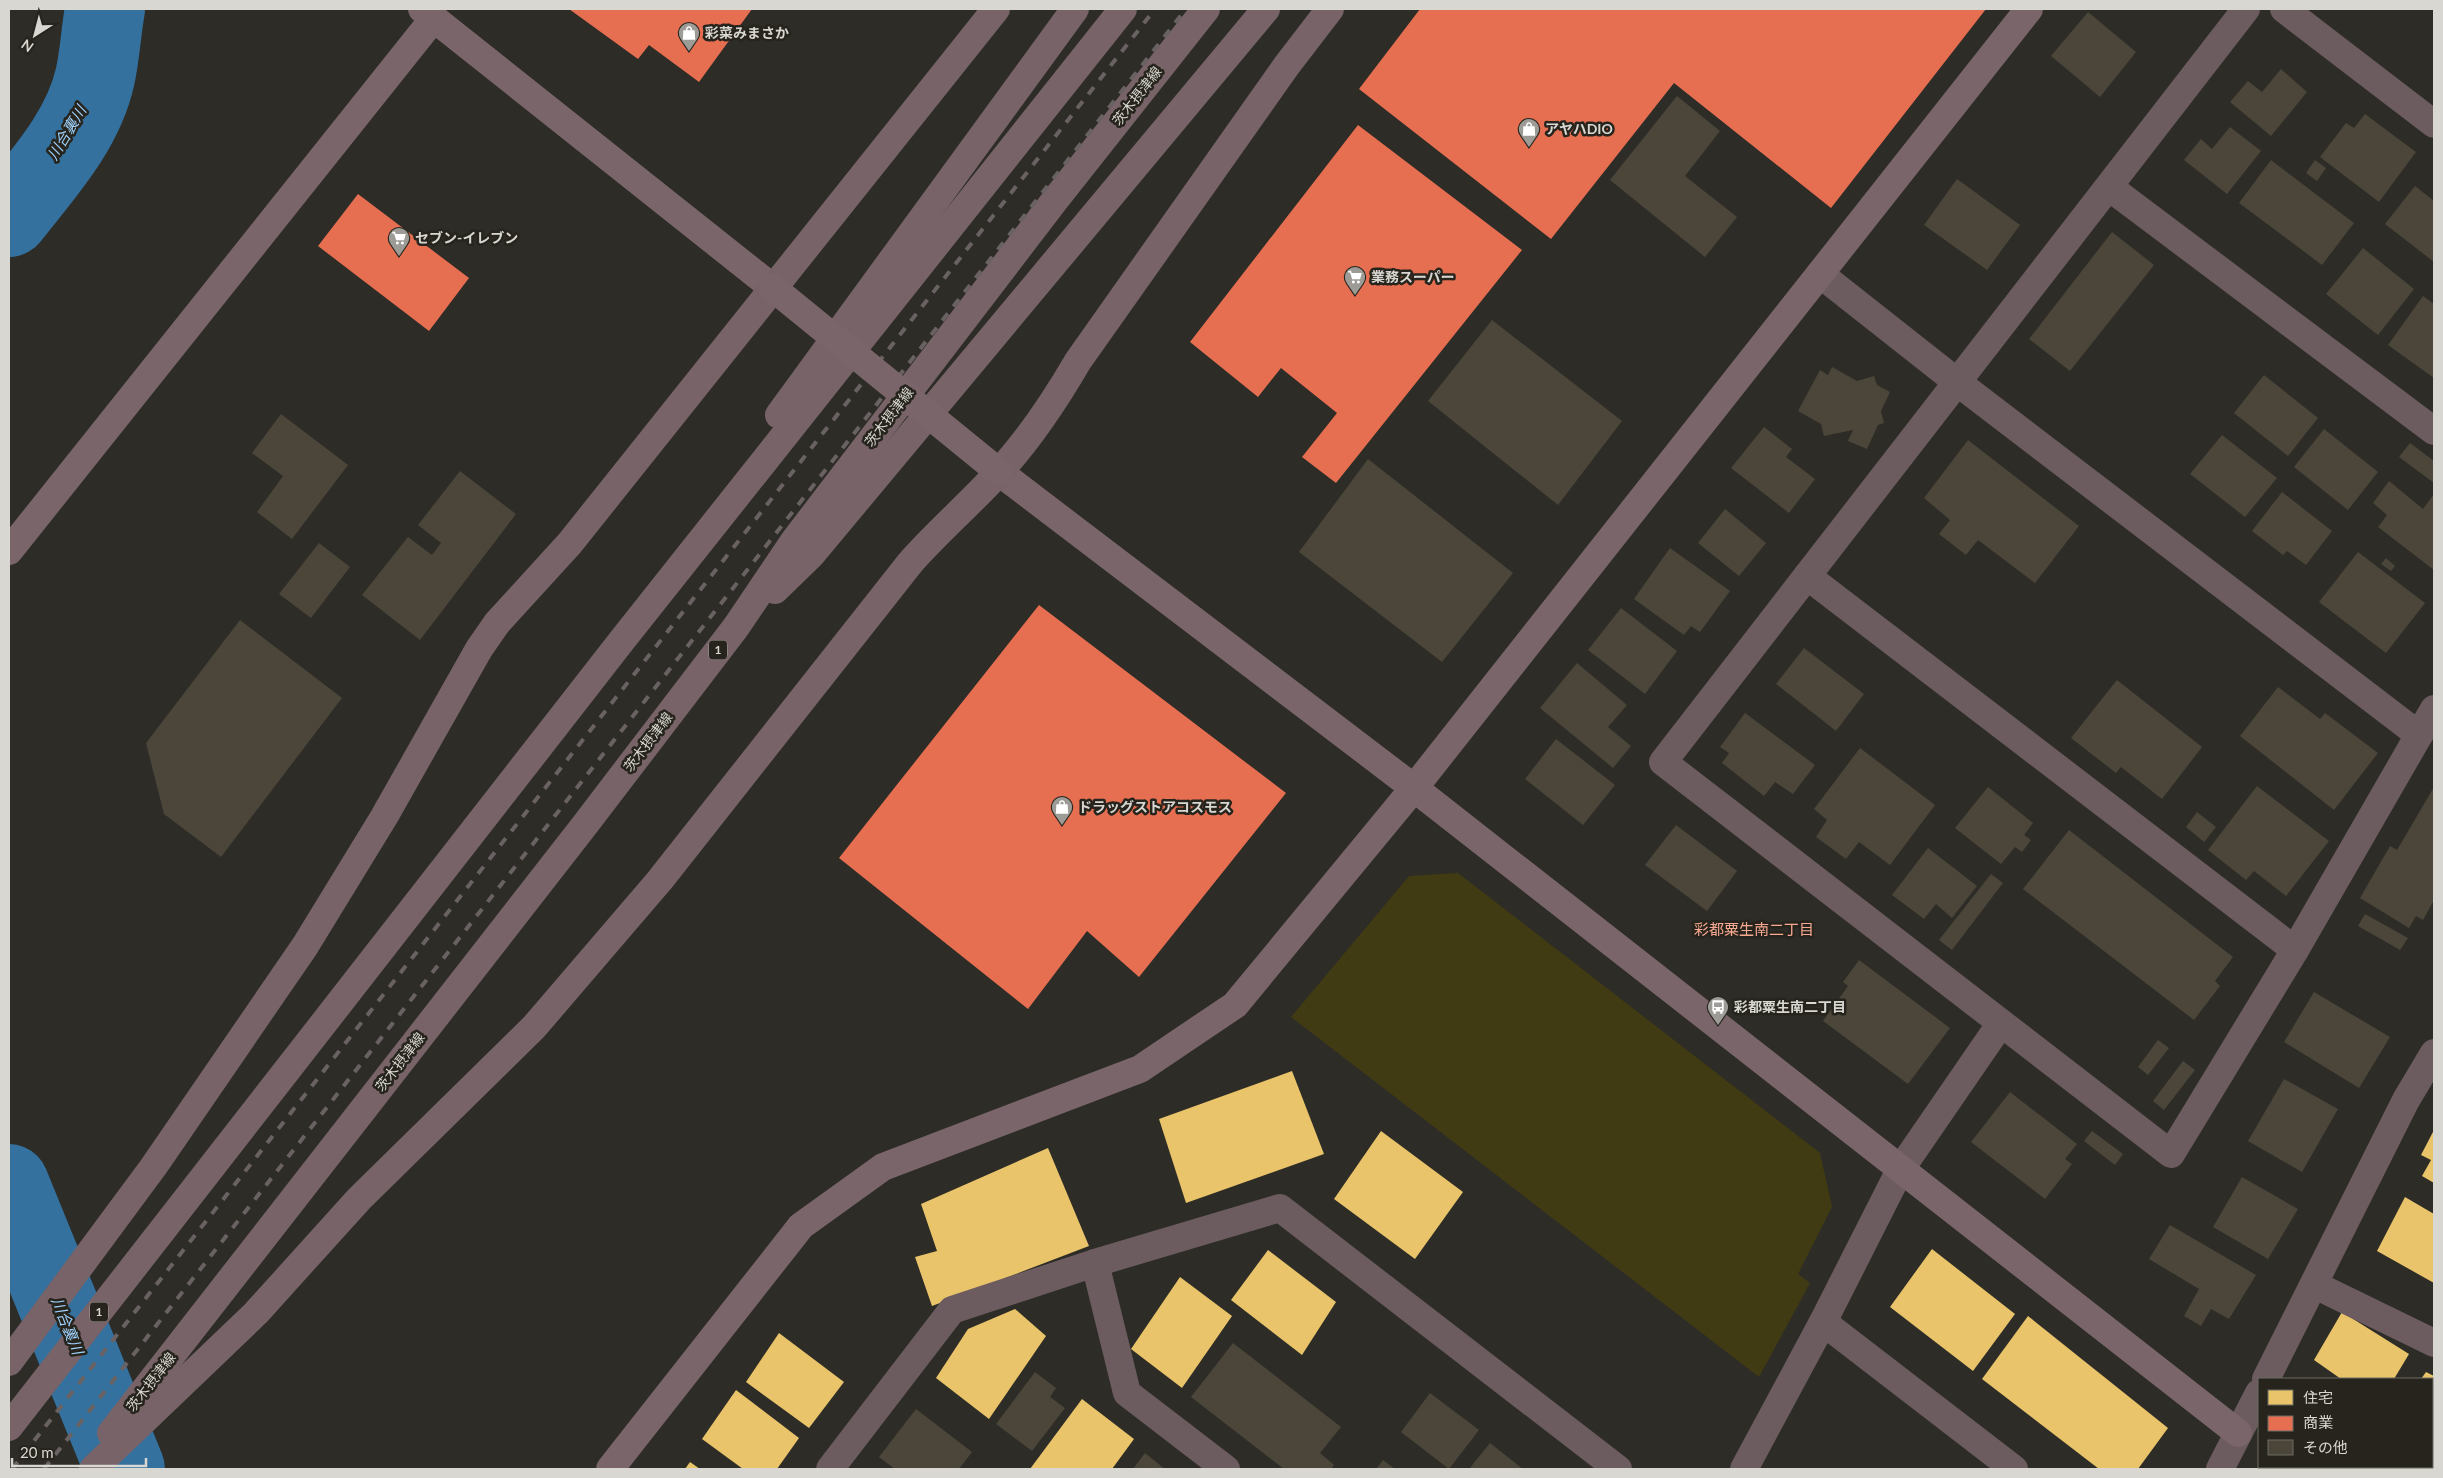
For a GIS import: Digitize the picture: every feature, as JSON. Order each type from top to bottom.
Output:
[{"type":"main road","points":[[9,1362],[154,1166],[256,1020],[336,897],[407,778],[465,671],[497,623],[570,543],[996,9]]},
{"type":"main road","points":[[673,576],[686,544],[1075,9]]},
{"type":"main road","name":"1","points":[[9,1427],[673,576],[1123,9]]},
{"type":"main road","name":"茨木摂津線","points":[[82,1469],[736,627],[794,541],[1055,200],[1206,9]]},
{"type":"main road","points":[[736,627],[811,555],[1266,9]]},
{"type":"main road","points":[[93,1469],[256,1313],[358,1199],[484,1078],[552,1007],[660,880],[910,563],[936,532],[999,472],[1059,393],[1078,361],[1287,65],[1330,9]]},
{"type":"street","points":[[610,1469],[801,1226],[882,1167],[1140,1069],[1236,1005],[1414,788],[2029,9]]},
{"type":"street","points":[[2246,9],[1663,762],[2171,1154],[2295,950],[2434,709]]},
{"type":"street","points":[[2284,9],[2434,124]]},
{"type":"street","points":[[9,551],[433,12],[999,472],[1414,788],[2238,1433]]},
{"type":"street","points":[[2109,187],[2434,431]]},
{"type":"street","points":[[1820,274],[1957,382],[2419,735]]},
{"type":"street","points":[[1807,576],[2295,950]]},
{"type":"street","points":[[1744,1469],[1823,1322],[1900,1170],[2001,1022]]},
{"type":"street","points":[[2267,1378],[2406,1100],[2434,1053]]},
{"type":"street","points":[[830,1469],[952,1310],[1280,1208],[1618,1469]]},
{"type":"street","points":[[1095,1264],[1127,1393],[1226,1469]]},
{"type":"street","points":[[2314,1285],[2434,1343]]},
{"type":"street","points":[[1823,1322],[2014,1469]]},
{"type":"street","points":[[2220,1469],[2258,1394]]},
{"type":"shaded area","points":[[1458,873],[1820,1153],[1832,1207],[1798,1274],[1810,1283],[1759,1377],[1291,1017],[1409,876]]},
{"type":"building: 住宅","points":[[1292,1071],[1324,1154],[1186,1203],[1159,1119]]},
{"type":"building: 住宅","points":[[2434,1130],[2434,1183],[2422,1176],[2431,1160],[2421,1155]]},
{"type":"building: 住宅","points":[[1381,1131],[1463,1192],[1415,1259],[1334,1199]]},
{"type":"building: 住宅","points":[[1048,1148],[1089,1246],[932,1306],[915,1257],[937,1251],[921,1204]]},
{"type":"building: 住宅","points":[[2405,1197],[2434,1214],[2434,1283],[2377,1251]]},
{"type":"building: 住宅","points":[[1932,1249],[2015,1314],[1973,1371],[1890,1307]]},
{"type":"building: 住宅","points":[[1268,1250],[1336,1302],[1302,1355],[1231,1300]]},
{"type":"building: 住宅","points":[[1180,1277],[1232,1316],[1182,1388],[1131,1349]]},
{"type":"building: 住宅","points":[[1015,1309],[1046,1336],[989,1419],[936,1378],[968,1329]]},
{"type":"building: 住宅","points":[[2342,1312],[2409,1354],[2395,1378],[2340,1378],[2314,1360]]},
{"type":"building: 住宅","points":[[2028,1316],[2168,1428],[2138,1469],[2099,1469],[1982,1379]]},
{"type":"building: 住宅","points":[[779,1333],[844,1382],[809,1428],[746,1382]]},
{"type":"building: 住宅","points":[[2426,1372],[2434,1376],[2434,1429],[2433,1378],[2422,1378]]},
{"type":"building: 住宅","points":[[736,1390],[799,1438],[777,1469],[743,1469],[702,1439]]},
{"type":"building: 住宅","points":[[1082,1399],[1134,1439],[1112,1469],[1030,1469]]},
{"type":"building: 住宅","points":[[2434,1458],[2434,1469],[2368,1469],[2433,1468]]},
{"type":"building: 住宅","points":[[690,1462],[700,1469],[685,1469]]},
{"type":"building: 住宅","points":[[2322,1468],[2348,1468],[2347,1469]]},
{"type":"building: 商業","name":"彩菜みまさか","points":[[569,9],[752,9],[699,82],[649,45],[638,59]]},
{"type":"building: 商業","name":"アヤハDIO","points":[[1420,9],[1986,9],[1831,208],[1674,83],[1551,239],[1359,89]]},
{"type":"building: 商業","name":"業務スーパー","points":[[1358,125],[1522,250],[1336,483],[1302,457],[1337,413],[1281,368],[1258,397],[1190,342]]},
{"type":"building: 商業","points":[[358,194],[469,278],[429,331],[318,246]]},
{"type":"building: 商業","name":"ドラッグストアコスモス","points":[[1039,605],[1286,793],[1139,977],[1087,931],[1028,1009],[839,858]]},
{"type":"building: その他","points":[[2088,12],[2136,52],[2100,97],[2051,56]]},
{"type":"building: その他","points":[[2281,69],[2307,92],[2271,136],[2230,102],[2248,81],[2262,92]]},
{"type":"building: その他","points":[[1677,96],[1720,131],[1685,176],[1737,217],[1705,257],[1610,180]]},
{"type":"building: その他","points":[[2365,114],[2416,152],[2379,202],[2320,157],[2346,123],[2354,128]]},
{"type":"building: その他","points":[[2230,127],[2261,151],[2227,194],[2184,160],[2201,139],[2212,149]]},
{"type":"building: その他","points":[[2271,160],[2354,223],[2322,265],[2239,203]]},
{"type":"building: その他","points":[[2315,160],[2326,168],[2317,181],[2306,173]]},
{"type":"building: その他","points":[[1957,179],[2020,225],[1987,270],[1924,225]]},
{"type":"building: その他","points":[[2415,186],[2434,201],[2434,262],[2385,224]]},
{"type":"building: その他","points":[[2112,232],[2154,265],[2070,371],[2029,339]]},
{"type":"building: その他","points":[[2363,248],[2414,289],[2378,335],[2326,294]]},
{"type":"building: その他","points":[[2423,296],[2434,304],[2434,378],[2388,345]]},
{"type":"building: その他","points":[[1492,320],[1622,421],[1558,505],[1428,401]]},
{"type":"building: その他","points":[[1832,367],[1857,381],[1874,376],[1877,385],[1890,392],[1881,411],[1884,423],[1878,425],[1867,449],[1848,441],[1853,430],[1824,436],[1821,424],[1798,411],[1820,370],[1828,375]]},
{"type":"building: その他","points":[[2264,375],[2318,418],[2288,456],[2234,413]]},
{"type":"building: その他","points":[[281,414],[348,465],[292,539],[257,512],[283,476],[252,453]]},
{"type":"building: その他","points":[[1764,427],[1792,449],[1786,457],[1815,479],[1789,513],[1731,468]]},
{"type":"building: その他","points":[[2324,429],[2378,472],[2348,510],[2294,467]]},
{"type":"building: その他","points":[[2222,435],[2277,478],[2245,517],[2190,474]]},
{"type":"building: その他","points":[[1968,440],[2079,526],[2035,583],[1978,540],[1966,555],[1939,534],[1950,520],[1924,498]]},
{"type":"building: その他","points":[[2410,443],[2434,461],[2434,483],[2399,457]]},
{"type":"building: その他","points":[[1368,459],[1513,573],[1442,662],[1299,552]]},
{"type":"building: その他","points":[[460,471],[516,514],[420,640],[362,595],[408,537],[432,555],[441,543],[418,525]]},
{"type":"building: その他","points":[[2389,481],[2423,509],[2434,494],[2434,570],[2378,527],[2387,515],[2373,503]]},
{"type":"building: その他","points":[[2282,492],[2332,531],[2306,565],[2287,551],[2283,555],[2252,531]]},
{"type":"building: その他","points":[[1725,509],[1766,543],[1739,576],[1698,543]]},
{"type":"building: その他","points":[[319,543],[350,567],[311,618],[279,594]]},
{"type":"building: その他","points":[[1670,548],[1730,591],[1700,632],[1691,626],[1684,635],[1634,599]]},
{"type":"building: その他","points":[[2358,552],[2425,603],[2386,653],[2319,602]]},
{"type":"building: その他","points":[[2386,558],[2395,566],[2391,571],[2381,564]]},
{"type":"building: その他","points":[[1621,608],[1677,651],[1645,694],[1588,650]]},
{"type":"building: その他","points":[[240,620],[342,698],[221,857],[164,814],[146,743]]},
{"type":"building: その他","points":[[1804,648],[1864,694],[1836,731],[1776,684]]},
{"type":"building: その他","points":[[1577,663],[1627,705],[1608,727],[1631,746],[1613,768],[1540,708]]},
{"type":"building: その他","points":[[2117,680],[2202,747],[2162,799],[2121,767],[2116,773],[2071,738]]},
{"type":"building: その他","points":[[2278,687],[2320,719],[2325,713],[2378,753],[2334,810],[2240,736]]},
{"type":"building: その他","points":[[1745,713],[1815,765],[1793,794],[1775,782],[1764,796],[1722,763],[1729,753],[1720,747]]},
{"type":"building: その他","points":[[1556,739],[1615,785],[1583,825],[1525,779]]},
{"type":"building: その他","points":[[1860,748],[1935,805],[1890,865],[1859,842],[1846,859],[1816,837],[1827,820],[1814,809]]},
{"type":"building: その他","points":[[2257,786],[2329,841],[2286,896],[2254,871],[2246,880],[2208,850]]},
{"type":"building: その他","points":[[1988,787],[2033,823],[2024,835],[2031,840],[2022,852],[2015,847],[2001,864],[1955,828]]},
{"type":"building: その他","points":[[2434,787],[2434,900],[2423,920],[2416,916],[2409,928],[2360,898],[2390,846],[2397,850]]},
{"type":"building: その他","points":[[2197,812],[2216,827],[2204,842],[2186,827]]},
{"type":"building: その他","points":[[1676,825],[1737,871],[1707,911],[1645,865]]},
{"type":"building: その他","points":[[2069,830],[2233,957],[2215,981],[2220,986],[2194,1020],[2023,889]]},
{"type":"building: その他","points":[[1928,848],[1977,886],[1952,918],[1936,904],[1924,919],[1892,895]]},
{"type":"building: その他","points":[[1991,874],[2003,883],[1952,950],[1939,940]]},
{"type":"building: その他","points":[[2365,914],[2408,938],[2400,950],[2358,926]]},
{"type":"building: その他","points":[[1859,960],[1950,1028],[1908,1084],[1823,1021],[1848,986],[1843,982]]},
{"type":"building: その他","points":[[2314,992],[2390,1037],[2359,1088],[2284,1042]]},
{"type":"building: その他","points":[[2158,1040],[2169,1048],[2148,1075],[2138,1067]]},
{"type":"building: その他","points":[[2183,1061],[2195,1070],[2164,1110],[2153,1101]]},
{"type":"building: その他","points":[[2284,1079],[2338,1109],[2302,1172],[2248,1141]]},
{"type":"building: その他","points":[[2010,1092],[2077,1144],[2065,1159],[2072,1164],[2045,1199],[1971,1142]]},
{"type":"building: その他","points":[[2092,1131],[2123,1154],[2115,1165],[2084,1141]]},
{"type":"building: その他","points":[[2242,1177],[2298,1209],[2268,1259],[2213,1227]]},
{"type":"building: その他","points":[[2170,1225],[2256,1275],[2229,1319],[2211,1309],[2201,1326],[2184,1316],[2199,1289],[2149,1259]]},
{"type":"building: その他","points":[[1233,1343],[1341,1427],[1320,1453],[1334,1465],[1331,1469],[1284,1469],[1191,1397]]},
{"type":"building: その他","points":[[1035,1372],[1056,1388],[1050,1397],[1065,1408],[1032,1451],[996,1424]]},
{"type":"building: その他","points":[[1430,1393],[1479,1430],[1449,1469],[1401,1432]]},
{"type":"building: その他","points":[[916,1409],[972,1452],[959,1469],[895,1469],[879,1457]]},
{"type":"building: その他","points":[[1490,1443],[1523,1469],[1469,1469]]},
{"type":"building: その他","points":[[1145,1453],[1165,1469],[1133,1469]]},
{"type":"building: その他","points":[[1383,1460],[1395,1469],[1376,1469]]},
{"type":"waterway","name":"川合裏川","points":[[9,217],[60,152],[81,116],[95,77],[105,9]]},
{"type":"waterway","name":"川合裏川","points":[[9,1184],[125,1469]]},
{"type":"railway","points":[[12,1469],[1155,9]]},
{"type":"railway","points":[[44,1469],[1186,9]]},
{"type":"place","name":"彩菜みまさか","points":[[689,52]]},
{"type":"place","name":"アヤハDIO","points":[[1529,148]]},
{"type":"place","name":"セブン-イレブン","points":[[399,257]]},
{"type":"place","name":"業務スーパー","points":[[1355,296]]},
{"type":"place","name":"ドラッグストアコスモス","points":[[1062,826]]},
{"type":"place","name":"彩都粟生南二丁目","points":[[1718,1026]]},
{"type":"district","name":"彩都粟生南二丁目","points":[[1754,930]]}]
